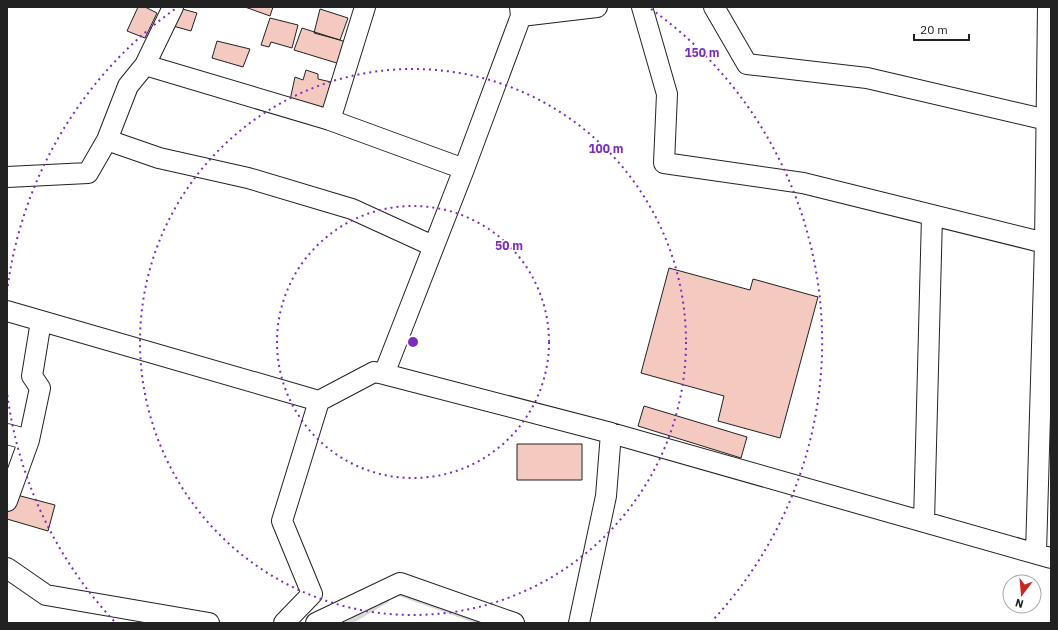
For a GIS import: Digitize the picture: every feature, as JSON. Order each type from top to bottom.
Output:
[{"type":"street","points":[[330,120],[365,7]]},
{"type":"street","points":[[384,374],[464,169],[521,12],[597,7]]},
{"type":"street","points":[[642,7],[667,94],[664,163],[803,183],[1044,243]]},
{"type":"street","points":[[714,7],[746,64],[867,78],[1047,120]]},
{"type":"street","points":[[7,311],[319,401],[374,372],[384,374],[611,433],[1043,556],[1044,243],[1048,196],[1048,7]]},
{"type":"street","points":[[7,178],[88,173],[107,140],[128,86],[145,65],[169,8]]},
{"type":"street","points":[[145,65],[330,120],[464,169]]},
{"type":"street","points":[[107,140],[159,158],[248,178],[352,209],[433,246]]},
{"type":"street","points":[[924,522],[932,216]]},
{"type":"street","points":[[7,501],[29,440],[40,388],[32,376],[41,321]]},
{"type":"street","points":[[284,623],[312,594],[282,521],[319,401]]},
{"type":"street","points":[[579,623],[606,496],[611,433]]},
{"type":"street","points":[[7,434],[29,440]]},
{"type":"street","points":[[7,568],[46,595],[163,619],[209,623]]},
{"type":"street","points":[[316,623],[400,583],[514,623]]},
{"type":"building","points":[[138,7],[145,7],[157,13],[145,38],[127,31]]},
{"type":"building","points":[[245,7],[273,7],[270,16]]},
{"type":"building","points":[[179,8],[197,13],[191,31],[173,26]]},
{"type":"building","points":[[320,9],[348,18],[340,40],[314,33]]},
{"type":"building","points":[[270,18],[298,25],[292,48],[271,42],[269,47],[261,45]]},
{"type":"building","points":[[302,28],[346,42],[340,64],[294,50]]},
{"type":"building","points":[[217,41],[250,49],[243,67],[212,58]]},
{"type":"building","points":[[306,70],[318,74],[318,79],[331,82],[323,110],[290,100],[295,77],[303,80]]},
{"type":"building","points":[[669,268],[750,290],[753,279],[818,297],[780,438],[718,421],[724,396],[641,373]]},
{"type":"building","points":[[644,406],[747,437],[741,458],[638,426]]},
{"type":"building","points":[[517,444],[582,444],[582,480],[517,480]]},
{"type":"building","points":[[13,494],[55,505],[48,531],[7,519]]},
{"type":"waterway","points":[[394,595],[398,593],[483,623]]},
{"type":"waterway","points":[[348,623],[387,600]]}]
